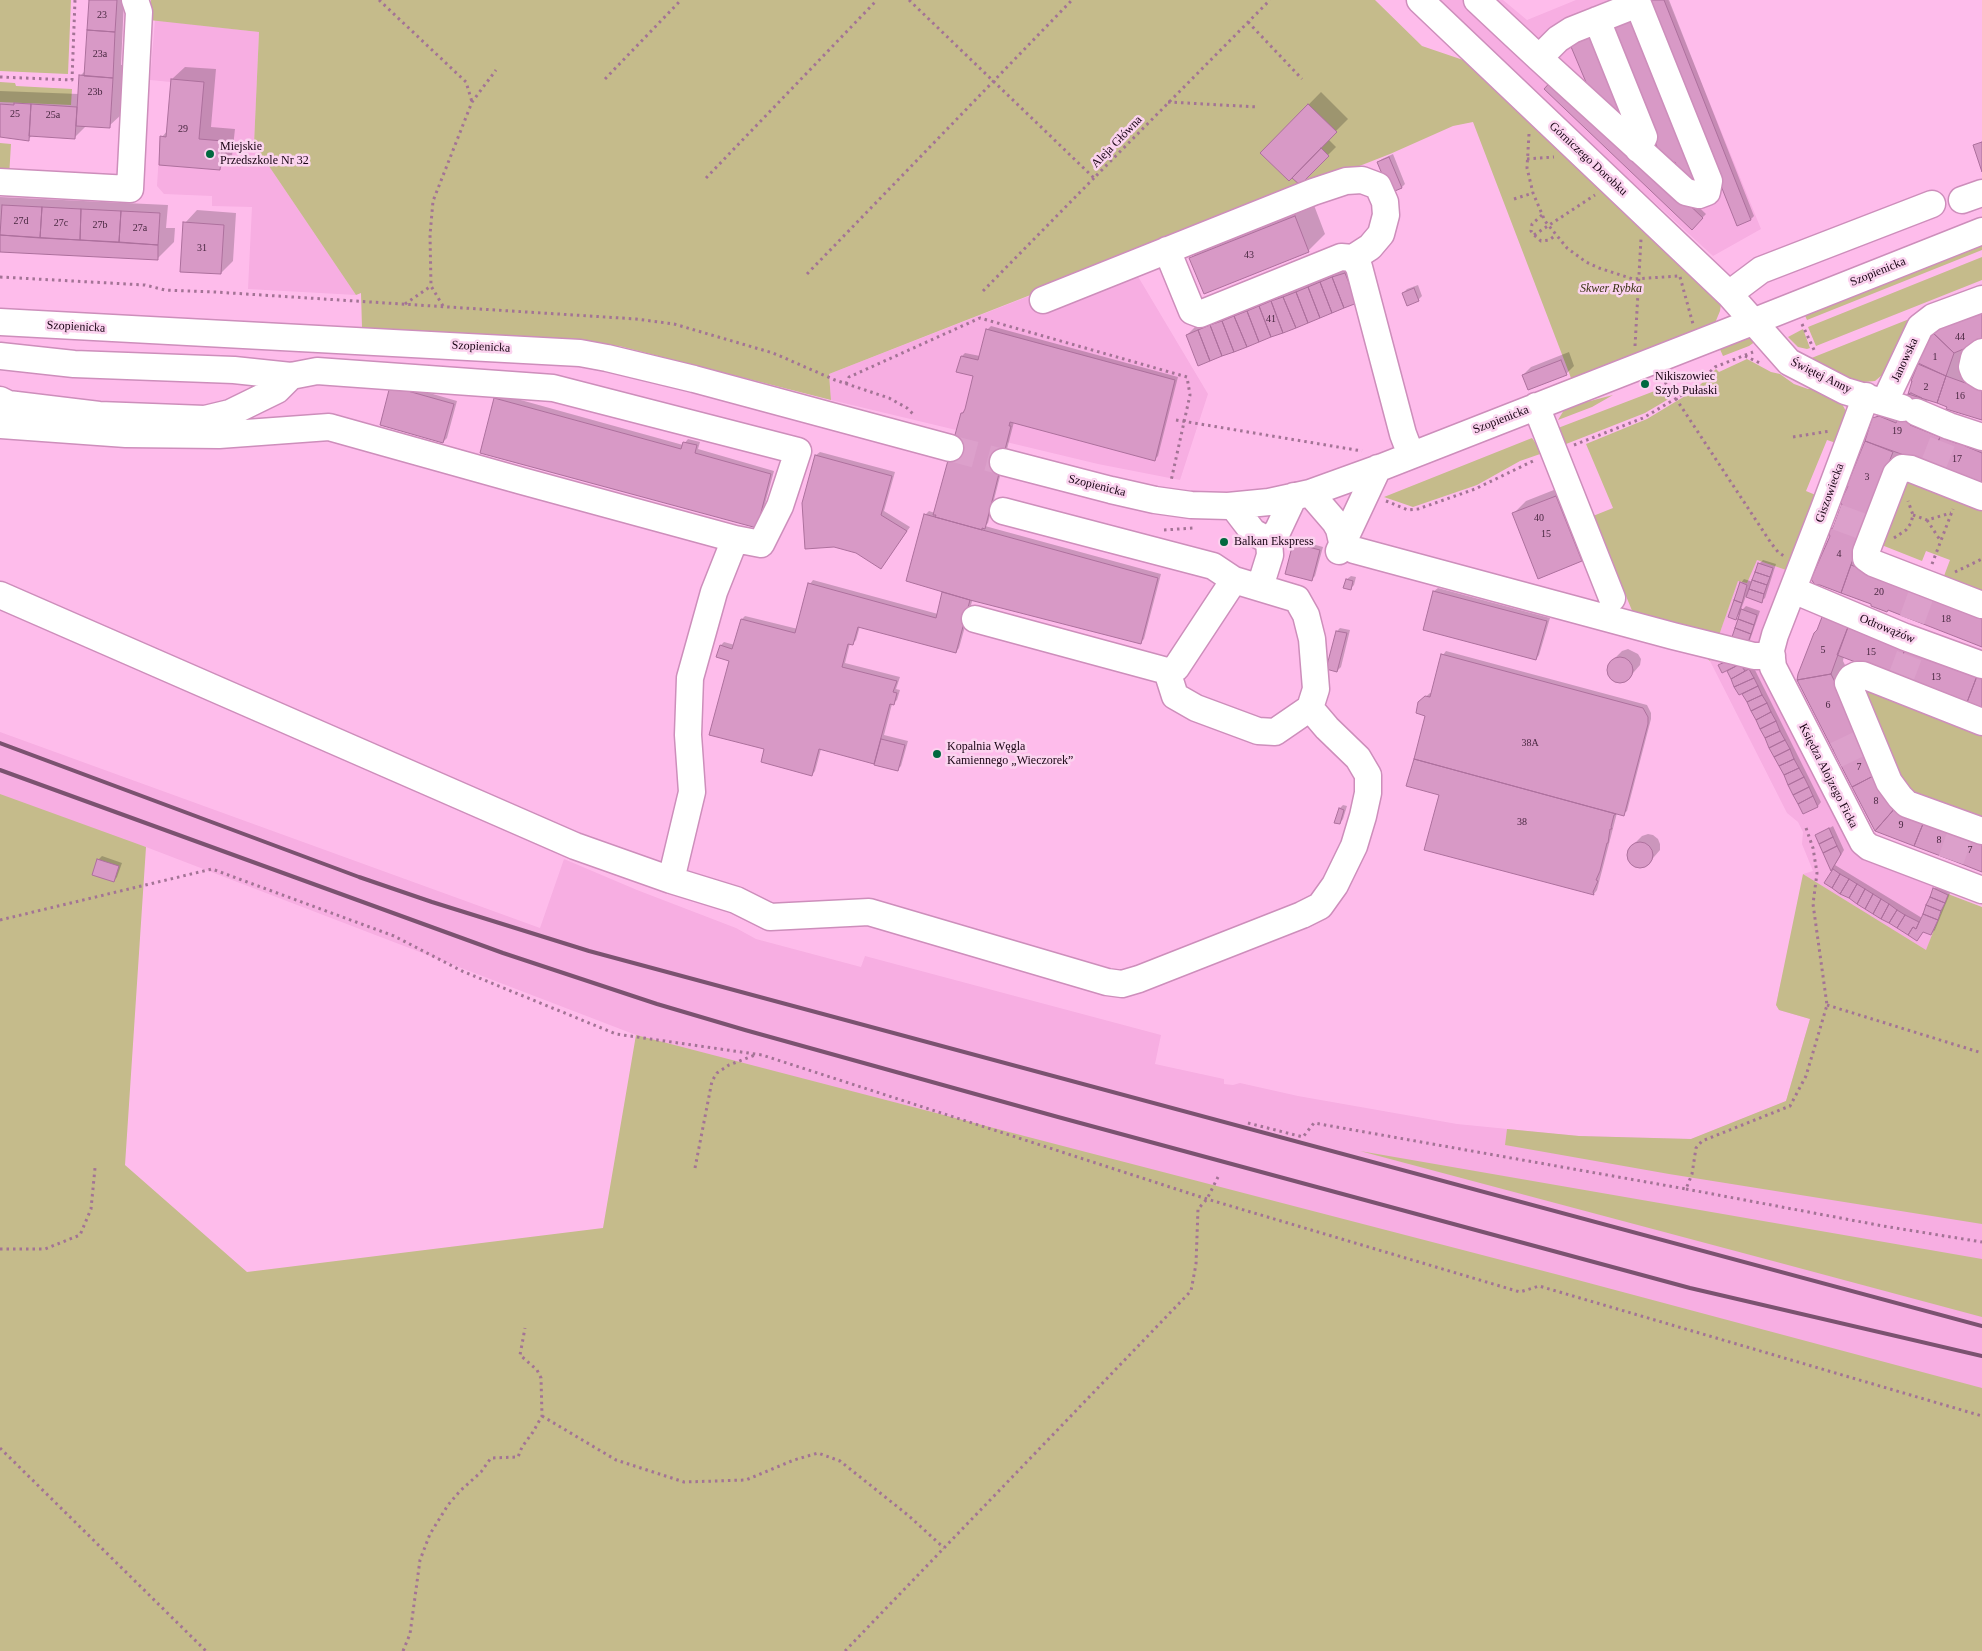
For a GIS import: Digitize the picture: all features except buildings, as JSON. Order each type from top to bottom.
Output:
[{"type":"street","points":[[0,182],[130,189],[139,12],[135,0]]},
{"type":"street","name":"Górniczego Dorobku","points":[[1420,0],[1729,294],[1755,321]]},
{"type":"street","points":[[1477,0],[1539,58],[1638,149],[1686,192],[1699,195],[1707,192],[1709,181],[1638,4],[1572,30],[1558,39],[1539,58]]},
{"type":"street","points":[[1597,20],[1644,137],[1638,149]]},
{"type":"street","points":[[1043,300],[1168,250],[1313,192],[1346,181],[1362,180],[1378,186],[1385,202],[1386,215],[1381,234],[1370,246],[1353,258],[1341,257],[1200,314],[1192,311],[1168,250]]},
{"type":"street","points":[[1729,294],[1761,270],[1932,204]]},
{"type":"street","name":"Szopienicka","points":[[1003,462],[1155,500],[1190,505],[1233,506],[1269,502],[1302,495],[1373,460],[1411,455],[1982,230]]},
{"type":"street","points":[[1353,258],[1359,267],[1403,434],[1411,455]]},
{"type":"street","name":"Janowska","points":[[1892,404],[1920,327],[1934,317],[1982,299]]},
{"type":"street","name":"Świętej Anny","points":[[1755,321],[1789,362],[1845,390],[1892,404],[1946,432],[1982,437]]},
{"type":"street","name":"Szopienicka","points":[[0,322],[580,353],[694,379],[950,448]]},
{"type":"street","points":[[1982,352],[1974,358],[1972,367],[1974,372],[1982,377]]},
{"type":"street","points":[[0,356],[74,364],[234,370],[284,383]]},
{"type":"street","points":[[0,400],[8,404],[100,415],[205,419],[230,413],[284,383],[317,371],[553,388],[798,451],[780,506],[761,544],[735,539],[329,427],[219,435],[126,434],[0,425]]},
{"type":"street","points":[[284,383],[288,429]]},
{"type":"street","name":"Giszowiecka","points":[[1792,590],[1830,514],[1892,404]]},
{"type":"street","points":[[1536,406],[1612,598]]},
{"type":"street","points":[[1340,549],[1373,460]]},
{"type":"street","points":[[1971,493],[1932,471],[1902,468],[1896,474],[1870,529],[1866,558],[1923,588],[1982,605]]},
{"type":"street","points":[[1260,588],[1270,555],[1269,542],[1302,495],[1335,522],[1339,529],[1340,549]]},
{"type":"street","points":[[1233,506],[1253,532],[1269,542]]},
{"type":"street","points":[[1003,511],[1213,566],[1234,580],[1297,599],[1306,615],[1312,639],[1316,689],[1310,708],[1275,732],[1258,731],[1196,708],[1175,696],[1166,671]]},
{"type":"street","points":[[671,880],[692,792],[688,735],[690,678],[714,592],[735,539]]},
{"type":"street","points":[[1340,549],[1354,550],[1754,656],[1772,656]]},
{"type":"street","points":[[975,619],[1166,671],[1176,668],[1234,580]]},
{"type":"street","name":"Księdza Alojzego Ficka","points":[[1792,590],[1771,650],[1773,667],[1778,679],[1828,759],[1862,842],[1869,847],[1948,868],[1982,890]]},
{"type":"street","name":"Odrowążów","points":[[1792,590],[1982,665]]},
{"type":"street","points":[[0,595],[575,846],[671,880],[736,900],[770,918],[869,912],[1106,982],[1122,984],[1302,915],[1320,906],[1335,885],[1354,846],[1363,816],[1368,793],[1368,774],[1358,758],[1326,728],[1310,708]]},
{"type":"street","points":[[1969,829],[1907,804],[1889,782],[1867,740],[1848,683],[1851,678],[1863,675],[1898,684],[1982,722]]},
{"type":"path","points":[[0,77],[72,80],[75,0]]},
{"type":"path","points":[[379,0],[466,82],[472,102]]},
{"type":"path","points":[[605,79],[682,0]]},
{"type":"path","points":[[706,178],[877,0]]},
{"type":"path","name":"Aleja Główna","points":[[909,0],[1094,178],[1270,0]]},
{"type":"path","points":[[807,274],[1072,0]]},
{"type":"path","points":[[1248,22],[1302,79]]},
{"type":"path","points":[[443,307],[431,286],[430,235],[433,201],[472,102],[496,70]]},
{"type":"path","points":[[1168,102],[1258,106]]},
{"type":"path","points":[[1536,138],[1530,132],[1527,159],[1533,193],[1548,226],[1567,248],[1586,262],[1612,274],[1638,280],[1680,276]]},
{"type":"path","points":[[1527,159],[1556,157],[1550,151]]},
{"type":"path","points":[[983,291],[1094,178]]},
{"type":"path","points":[[1588,188],[1602,201]]},
{"type":"path","points":[[1514,199],[1533,193]]},
{"type":"path","points":[[1534,235],[1595,194]]},
{"type":"path","points":[[1542,215],[1532,224],[1531,231],[1541,241],[1549,240],[1556,235]]},
{"type":"path","points":[[1634,232],[1647,245]]},
{"type":"path","points":[[1635,346],[1641,239]]},
{"type":"path","points":[[1673,270],[1680,276],[1695,330]]},
{"type":"path","points":[[0,277],[146,285],[165,290],[636,319],[674,324],[773,352],[805,368],[889,398],[907,408],[917,418]]},
{"type":"path","points":[[405,305],[431,286]]},
{"type":"path","points":[[846,384],[849,377],[980,318],[1187,377],[1190,395],[1169,489]]},
{"type":"path","points":[[1803,325],[1816,353]]},
{"type":"path","points":[[1626,349],[1642,343]]},
{"type":"path","points":[[1720,365],[1756,351]]},
{"type":"path","points":[[1665,382],[1771,544],[1778,552],[1803,565]]},
{"type":"path","points":[[1176,420],[1373,460]]},
{"type":"path","points":[[1793,437],[1832,430]]},
{"type":"path","points":[[1923,588],[1952,512],[1971,493]]},
{"type":"path","points":[[1927,520],[1952,512]]},
{"type":"path","points":[[1913,515],[1927,520],[1940,540]]},
{"type":"path","points":[[1686,1189],[1692,1174],[1696,1148],[1702,1141],[1790,1106],[1806,1076],[1827,1005],[1812,904],[1817,873],[1813,848],[1805,825]]},
{"type":"path","points":[[0,920],[212,870],[394,936],[462,971],[616,1034],[762,1055],[1207,1199],[1520,1292],[1539,1286],[1982,1416]]},
{"type":"path","points":[[1827,1005],[1982,1053]]},
{"type":"path","points":[[695,1168],[712,1081],[717,1073],[729,1065],[756,1055],[762,1055]]},
{"type":"path","points":[[1248,1123],[1303,1136],[1314,1123],[1883,1226],[1982,1242]]},
{"type":"path","points":[[0,1249],[45,1249],[80,1235],[91,1209],[96,1168]]},
{"type":"path","points":[[845,1651],[1191,1291],[1196,1264],[1198,1209],[1207,1199],[1218,1177]]},
{"type":"path","points":[[403,1651],[410,1634],[420,1560],[430,1534],[448,1505],[481,1472],[491,1458],[518,1457],[542,1416],[541,1378],[537,1370],[520,1355],[525,1328]]},
{"type":"path","points":[[542,1416],[616,1460],[684,1482],[746,1480],[794,1460],[818,1453],[840,1461],[909,1516],[944,1548]]},
{"type":"path","points":[[0,1448],[206,1651]]},
{"type":"shaded area","points":[[1433,0],[1503,0],[1527,20],[1576,0],[1668,0],[1761,229],[1713,256]]},
{"type":"shaded area","name":"Miejskie Przedszkole Nr 32","points":[[155,20],[259,32],[254,144],[356,295],[248,289],[252,207],[212,206],[212,196],[164,194],[157,186],[160,136],[166,137],[171,82],[150,80]]},
{"type":"shaded area","points":[[1127,258],[1208,394],[1180,480],[1098,464],[831,400],[829,374]]},
{"type":"shaded area","points":[[1757,560],[1786,570],[1764,651],[1865,852],[1950,886],[1926,951],[1803,874],[1813,871],[1802,844],[1803,832],[1798,822],[1787,813],[1710,661],[1738,580]]},
{"type":"shaded area","points":[[0,732],[540,928],[564,859],[637,890],[736,928],[756,939],[861,967],[865,956],[1161,1035],[1155,1064],[1224,1079],[1224,1084],[1233,1085],[1240,1083],[1298,1096],[1457,1124],[1579,1136],[1691,1139],[1786,1101],[1810,1019],[1779,1010],[1776,1005],[1781,981],[1982,1002],[1982,1411],[636,1035],[146,847],[0,804]]},
{"type":"green space","points":[[0,0],[71,0],[68,74],[0,71]]},
{"type":"green space","name":"Skwer Rybka","points":[[151,0],[1375,0],[1422,46],[1472,63],[1721,304],[1720,311],[1715,323],[1705,329],[1571,378],[1473,122],[1453,126],[1390,154],[829,374],[831,400],[619,346],[362,328],[361,293],[356,295],[254,144],[259,32],[149,20]]},
{"type":"green space","points":[[0,82],[15,83],[16,86],[72,89],[71,105],[0,102]]},
{"type":"green space","points":[[0,143],[11,144],[9,177],[0,177]]},
{"type":"green space","points":[[1982,240],[1982,250],[1807,320],[1803,311]]},
{"type":"green space","points":[[1982,257],[1982,280],[1816,346],[1808,327]]},
{"type":"green space","points":[[1982,290],[1875,381],[1852,383],[1809,359]]},
{"type":"green space","points":[[1803,329],[1810,348],[1807,349],[1798,347],[1788,337]]},
{"type":"green space","points":[[1749,334],[1759,339],[1749,346],[1723,356],[1718,345]]},
{"type":"green space","points":[[1747,359],[1771,372],[1780,374],[1794,384],[1808,389],[1819,388],[1842,404],[1847,413],[1839,444],[1827,440],[1806,491],[1818,496],[1786,570],[1757,560],[1747,583],[1738,581],[1710,661],[1702,654],[1633,613],[1593,516],[1613,508],[1586,444],[1647,419],[1695,390],[1716,369],[1719,372]]},
{"type":"green space","points":[[1665,387],[1672,397],[1645,413],[1561,446],[1558,428]]},
{"type":"green space","points":[[1613,395],[1592,407],[1558,420],[1564,410],[1571,406]]},
{"type":"green space","points":[[1532,438],[1543,453],[1520,461],[1477,485],[1413,507],[1384,497]]},
{"type":"green space","points":[[1900,477],[1982,501],[1982,600],[1941,584],[1950,560],[1926,551],[1922,561],[1874,542]]},
{"type":"green space","points":[[1865,685],[1982,728],[1982,825],[1909,800],[1858,689]]},
{"type":"green space","points":[[0,794],[146,847],[125,1165],[247,1272],[603,1228],[636,1035],[1559,1275],[1982,1388],[1982,1651],[0,1651]]},
{"type":"green space","points":[[1803,874],[1926,950],[1948,894],[1982,907],[1982,1224],[1669,1174],[1505,1145],[1507,1129],[1579,1136],[1691,1139],[1786,1101],[1810,1019],[1779,1010],[1776,1005]]},
{"type":"green space","points":[[1360,1151],[1982,1259],[1982,1317],[1773,1261]]},
{"type":"tunnel","points":[[1933,466],[1944,438]]},
{"type":"tunnel","points":[[950,448],[1003,462]]},
{"type":"tunnel","points":[[1837,517],[1864,527]]},
{"type":"tunnel","points":[[1912,620],[1922,592]]},
{"type":"tunnel","points":[[1900,680],[1911,651]]},
{"type":"tunnel","points":[[1836,755],[1863,742]]},
{"type":"tunnel","points":[[1951,860],[1961,832]]},
{"type":"railway","points":[[0,743],[359,877],[589,951],[1982,1326]]},
{"type":"railway","points":[[0,770],[503,953],[657,1004],[1058,1117],[1690,1288],[1982,1356]]},
{"type":"place","name":"Miejskie Przedszkole Nr 32","points":[[210,154]]},
{"type":"place","name":"Nikiszowiec Szyb Pułaski","points":[[1645,384]]},
{"type":"place","name":"Balkan Ekspress","points":[[1224,542]]},
{"type":"place","name":"Kopalnia Węgla Kamiennego „Wieczorek”","points":[[937,754]]}]
